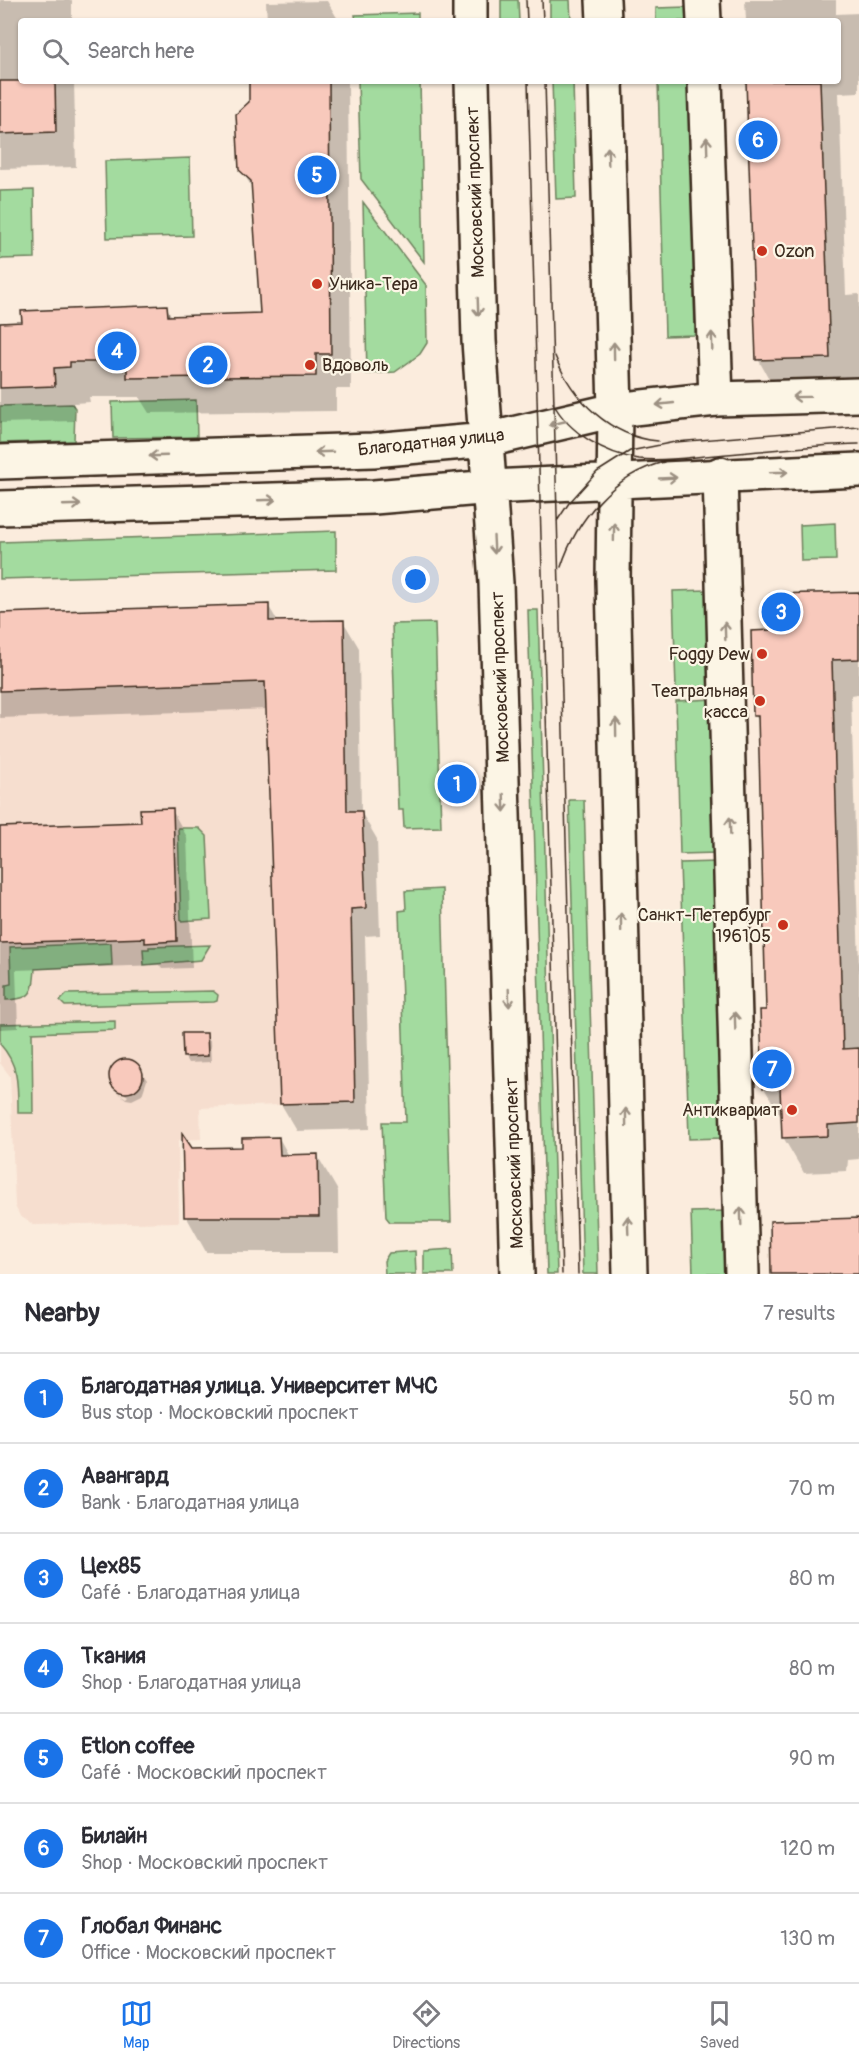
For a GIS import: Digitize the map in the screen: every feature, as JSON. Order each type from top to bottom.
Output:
[{"type":"main road","points":[[470,0],[470,18]]},
{"type":"main road","points":[[603,0],[604,18]]},
{"type":"main road","points":[[703,0],[704,18]]},
{"type":"main road","name":"Московский проспект","points":[[472,84],[479,340],[492,487],[503,778],[517,1274]]},
{"type":"main road","points":[[606,84],[615,410],[613,590],[630,1274]]},
{"type":"main road","points":[[705,84],[716,399]]},
{"type":"main road","name":"Благодатная улица","points":[[0,462],[373,450],[487,440],[615,410],[716,399],[859,395]]},
{"type":"main road","points":[[0,507],[374,497],[492,487],[720,474],[859,470]]},
{"type":"main road","points":[[720,474],[742,1274]]},
{"type":"shaded area","points":[[269,604],[269,621],[344,620],[347,811],[362,811],[366,908],[351,909],[355,1102],[200,1108],[201,1139],[178,1140],[179,1222],[34,1225],[20,1216],[15,1206],[10,1076],[0,1063],[0,613]]},
{"type":"green space","points":[[501,0],[518,0],[519,18],[501,18]]},
{"type":"green space","points":[[550,0],[570,0],[571,18],[550,18]]},
{"type":"green space","points":[[687,7],[688,18],[656,18],[656,8]]},
{"type":"green space","points":[[418,13],[418,18],[356,18],[355,15]]},
{"type":"green space","points":[[358,84],[420,84],[424,262],[361,179]]},
{"type":"green space","points":[[552,84],[573,84],[576,198],[556,199]]},
{"type":"green space","points":[[658,84],[689,84],[695,335],[665,336]]},
{"type":"green space","points":[[190,158],[192,236],[107,238],[105,161]]},
{"type":"green space","points":[[34,190],[35,258],[0,259],[0,191]]},
{"type":"green space","points":[[363,202],[426,285],[427,343],[420,354],[395,372],[367,374]]},
{"type":"green space","points":[[196,400],[197,437],[113,438],[112,402]]},
{"type":"green space","points":[[72,404],[75,408],[74,441],[0,443],[0,406]]},
{"type":"green space","points":[[835,523],[836,560],[801,561],[800,525]]},
{"type":"green space","points":[[336,531],[336,570],[0,579],[0,542]]},
{"type":"green space","points":[[709,590],[711,689],[676,690],[673,591]]},
{"type":"green space","points":[[528,610],[538,610],[557,1274],[547,1274]]},
{"type":"green space","points":[[435,623],[441,827],[404,828],[403,810],[398,810],[392,624]]},
{"type":"green space","points":[[713,699],[717,853],[680,854],[676,701]]},
{"type":"green space","points":[[569,800],[584,800],[598,1274],[583,1274]]},
{"type":"green space","points":[[178,828],[199,828],[207,836],[211,919],[181,921]]},
{"type":"green space","points":[[717,862],[724,1138],[689,1139],[680,863]]},
{"type":"green space","points":[[442,889],[451,1222],[390,1222],[386,1217],[382,1122],[406,1122],[399,911],[406,910],[405,891]]},
{"type":"green space","points":[[111,943],[112,965],[35,969],[32,990],[29,994],[21,998],[6,1000],[6,985],[11,984],[10,947]]},
{"type":"green space","points":[[210,945],[201,960],[144,965],[143,949],[149,949],[149,947]]},
{"type":"green space","points":[[213,991],[218,995],[217,1001],[214,1002],[65,1006],[60,1001],[67,994]]},
{"type":"green space","points":[[115,1021],[115,1030],[32,1033],[33,1113],[18,1113],[16,1076],[11,1060],[0,1044],[0,1024]]},
{"type":"green space","points":[[726,1211],[727,1274],[693,1274],[691,1212]]},
{"type":"green space","points":[[452,1249],[453,1274],[424,1274],[424,1251]]},
{"type":"green space","points":[[415,1251],[416,1274],[385,1274],[384,1261],[389,1253]]},
{"type":"building","points":[[0,81],[18,81],[18,84],[55,84],[56,132],[0,134]]},
{"type":"building","points":[[249,84],[329,84],[331,354],[316,354],[316,376],[127,378],[127,362],[70,362],[70,367],[54,368],[55,386],[0,388],[0,323],[22,322],[21,311],[167,305],[168,316],[260,313],[251,181],[239,170],[236,114],[249,102]]},
{"type":"building","points":[[746,84],[820,84],[830,358],[756,360]]},
{"type":"building","points":[[859,592],[859,659],[832,660],[843,1049],[859,1048],[859,1123],[828,1125],[828,1136],[782,1138],[780,1088],[763,1088],[760,1010],[766,1010],[758,716],[753,716],[751,631],[771,630],[770,594]]},
{"type":"building","points":[[269,604],[269,621],[344,620],[347,811],[362,811],[366,908],[351,909],[355,1102],[280,1104],[265,682],[0,691],[0,613]]},
{"type":"building","points":[[173,808],[177,941],[145,943],[145,938],[0,943],[0,827],[141,822],[140,809]]},
{"type":"building","points":[[182,1033],[207,1033],[208,1056],[183,1057]]},
{"type":"building","points":[[126,1059],[138,1064],[143,1076],[138,1088],[126,1093],[114,1088],[109,1076],[114,1064]]},
{"type":"building","points":[[182,1133],[192,1148],[242,1147],[242,1138],[279,1137],[280,1155],[318,1154],[319,1217],[184,1217]]},
{"type":"building","points":[[859,1218],[859,1274],[771,1274],[770,1221]]},
{"type":"tram line","points":[[526,0],[527,18]]},
{"type":"tram line","points":[[542,0],[543,18]]},
{"type":"tram line","points":[[528,84],[562,1274]]},
{"type":"tram line","points":[[545,84],[578,1274]]},
{"type":"tram line","points":[[555,356],[572,387],[595,413],[624,432],[658,441]]},
{"type":"tram line","points":[[553,403],[568,424],[578,433],[601,447],[639,459],[668,460],[859,444]]},
{"type":"tram line","points":[[557,521],[569,503],[597,472],[630,451],[675,442],[859,427]]},
{"type":"tram line","points":[[561,567],[576,532],[599,501],[629,477],[664,462]]},
{"type":"place","name":"Билайн","points":[[758,140]]},
{"type":"place","name":"Etlon coffee","points":[[317,175]]},
{"type":"place","name":"Ozon","points":[[762,251]]},
{"type":"place","name":"Уника-Тера","points":[[317,284]]},
{"type":"place","name":"Ткания","points":[[117,351]]},
{"type":"place","name":"Авангард","points":[[208,365]]},
{"type":"place","name":"Вдоволь","points":[[310,365]]},
{"type":"place","name":"Цех85","points":[[781,612]]},
{"type":"place","name":"Foggy Dew","points":[[762,654]]},
{"type":"place","name":"Театральная касса","points":[[760,701]]},
{"type":"place","name":"Благодатная улица. Университет МЧС","points":[[457,784]]},
{"type":"place","name":"Санкт-Петербург 196105","points":[[783,925]]},
{"type":"place","name":"Глобал Финанс","points":[[772,1069]]},
{"type":"place","name":"Антиквариат","points":[[792,1110]]}]
